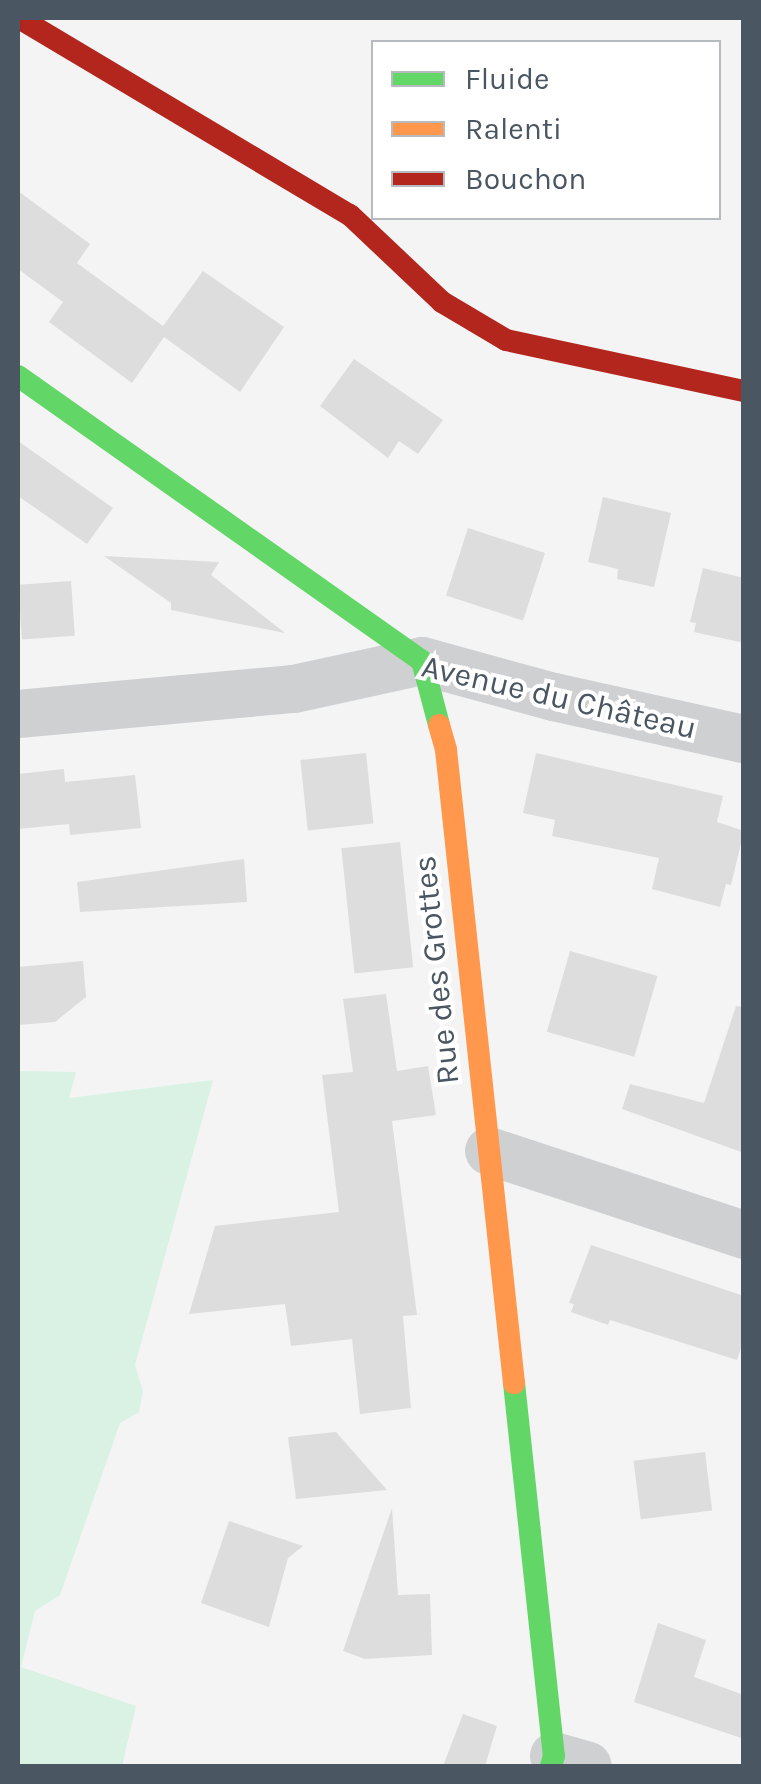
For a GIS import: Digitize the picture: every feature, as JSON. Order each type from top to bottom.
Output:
[{"type":"street","points":[[19,18],[350,216],[442,302],[506,340],[744,391]]},
{"type":"street","points":[[18,376],[422,661]]},
{"type":"street","name":"Avenue du Château","points":[[18,714],[294,689],[422,661],[554,698],[744,739]]},
{"type":"street","name":"Rue des Grottes","points":[[422,661],[446,750],[489,1151],[564,1763]]},
{"type":"street","points":[[489,1151],[744,1235]]},
{"type":"green space","points":[[18,1071],[76,1072],[69,1098],[213,1080],[135,1365],[143,1391],[139,1412],[120,1423],[60,1595],[35,1611],[21,1667],[136,1706],[122,1766],[18,1766]]},
{"type":"building","points":[[18,191],[90,244],[77,263],[163,326],[203,271],[284,327],[240,392],[164,337],[132,383],[49,322],[63,302],[18,269]]},
{"type":"building","points":[[354,359],[443,420],[418,454],[399,441],[388,458],[320,406]]},
{"type":"building","points":[[18,441],[113,508],[87,544],[18,496]]},
{"type":"building","points":[[603,497],[671,513],[654,587],[617,579],[618,569],[588,562]]},
{"type":"building","points":[[468,528],[545,553],[523,621],[446,596]]},
{"type":"building","points":[[104,556],[219,562],[211,575],[285,633],[171,610],[171,603]]},
{"type":"building","points":[[703,568],[744,578],[744,643],[694,632],[696,623],[690,622]]},
{"type":"building","points":[[71,581],[75,636],[22,640],[18,585]]},
{"type":"building","points":[[366,753],[373,824],[308,831],[300,760]]},
{"type":"building","points":[[536,753],[723,796],[717,822],[744,831],[731,885],[726,884],[720,907],[652,889],[659,858],[552,836],[555,820],[523,813]]},
{"type":"building","points":[[64,769],[65,782],[135,775],[141,828],[70,835],[69,824],[18,829],[18,774]]},
{"type":"building","points":[[400,842],[413,967],[354,973],[341,848]]},
{"type":"building","points":[[244,859],[247,902],[80,912],[77,882]]},
{"type":"building","points":[[570,951],[657,976],[634,1057],[547,1032]]},
{"type":"building","points":[[83,961],[86,997],[55,1022],[18,1025],[18,967]]},
{"type":"building","points":[[386,994],[397,1071],[428,1066],[436,1115],[392,1121],[417,1315],[403,1316],[411,1408],[360,1414],[352,1339],[291,1346],[285,1304],[189,1314],[215,1226],[339,1212],[322,1075],[353,1072],[343,999]]},
{"type":"building","points":[[736,1006],[744,1007],[744,1153],[622,1109],[630,1084],[704,1103]]},
{"type":"building","points":[[591,1245],[744,1296],[744,1340],[737,1360],[610,1320],[608,1325],[571,1312],[574,1304],[569,1303]]},
{"type":"building","points":[[336,1432],[387,1490],[296,1499],[288,1437]]},
{"type":"building","points":[[705,1452],[712,1511],[641,1519],[634,1461]]},
{"type":"building","points":[[392,1508],[398,1595],[430,1594],[432,1655],[365,1659],[343,1651]]},
{"type":"building","points":[[229,1521],[303,1546],[288,1558],[269,1627],[201,1603]]},
{"type":"building","points":[[658,1623],[706,1640],[694,1677],[744,1695],[744,1739],[634,1702]]},
{"type":"building","points":[[463,1714],[497,1726],[485,1766],[443,1766]]},
{"type":"traffic: fast","points":[[18,376],[422,661],[439,725]]},
{"type":"traffic: fast","points":[[514,1383],[554,1756],[551,1766]]},
{"type":"traffic: slow","points":[[439,725],[446,750],[514,1383]]},
{"type":"traffic: jam","points":[[19,18],[350,215],[442,302],[506,340],[744,391]]}]
